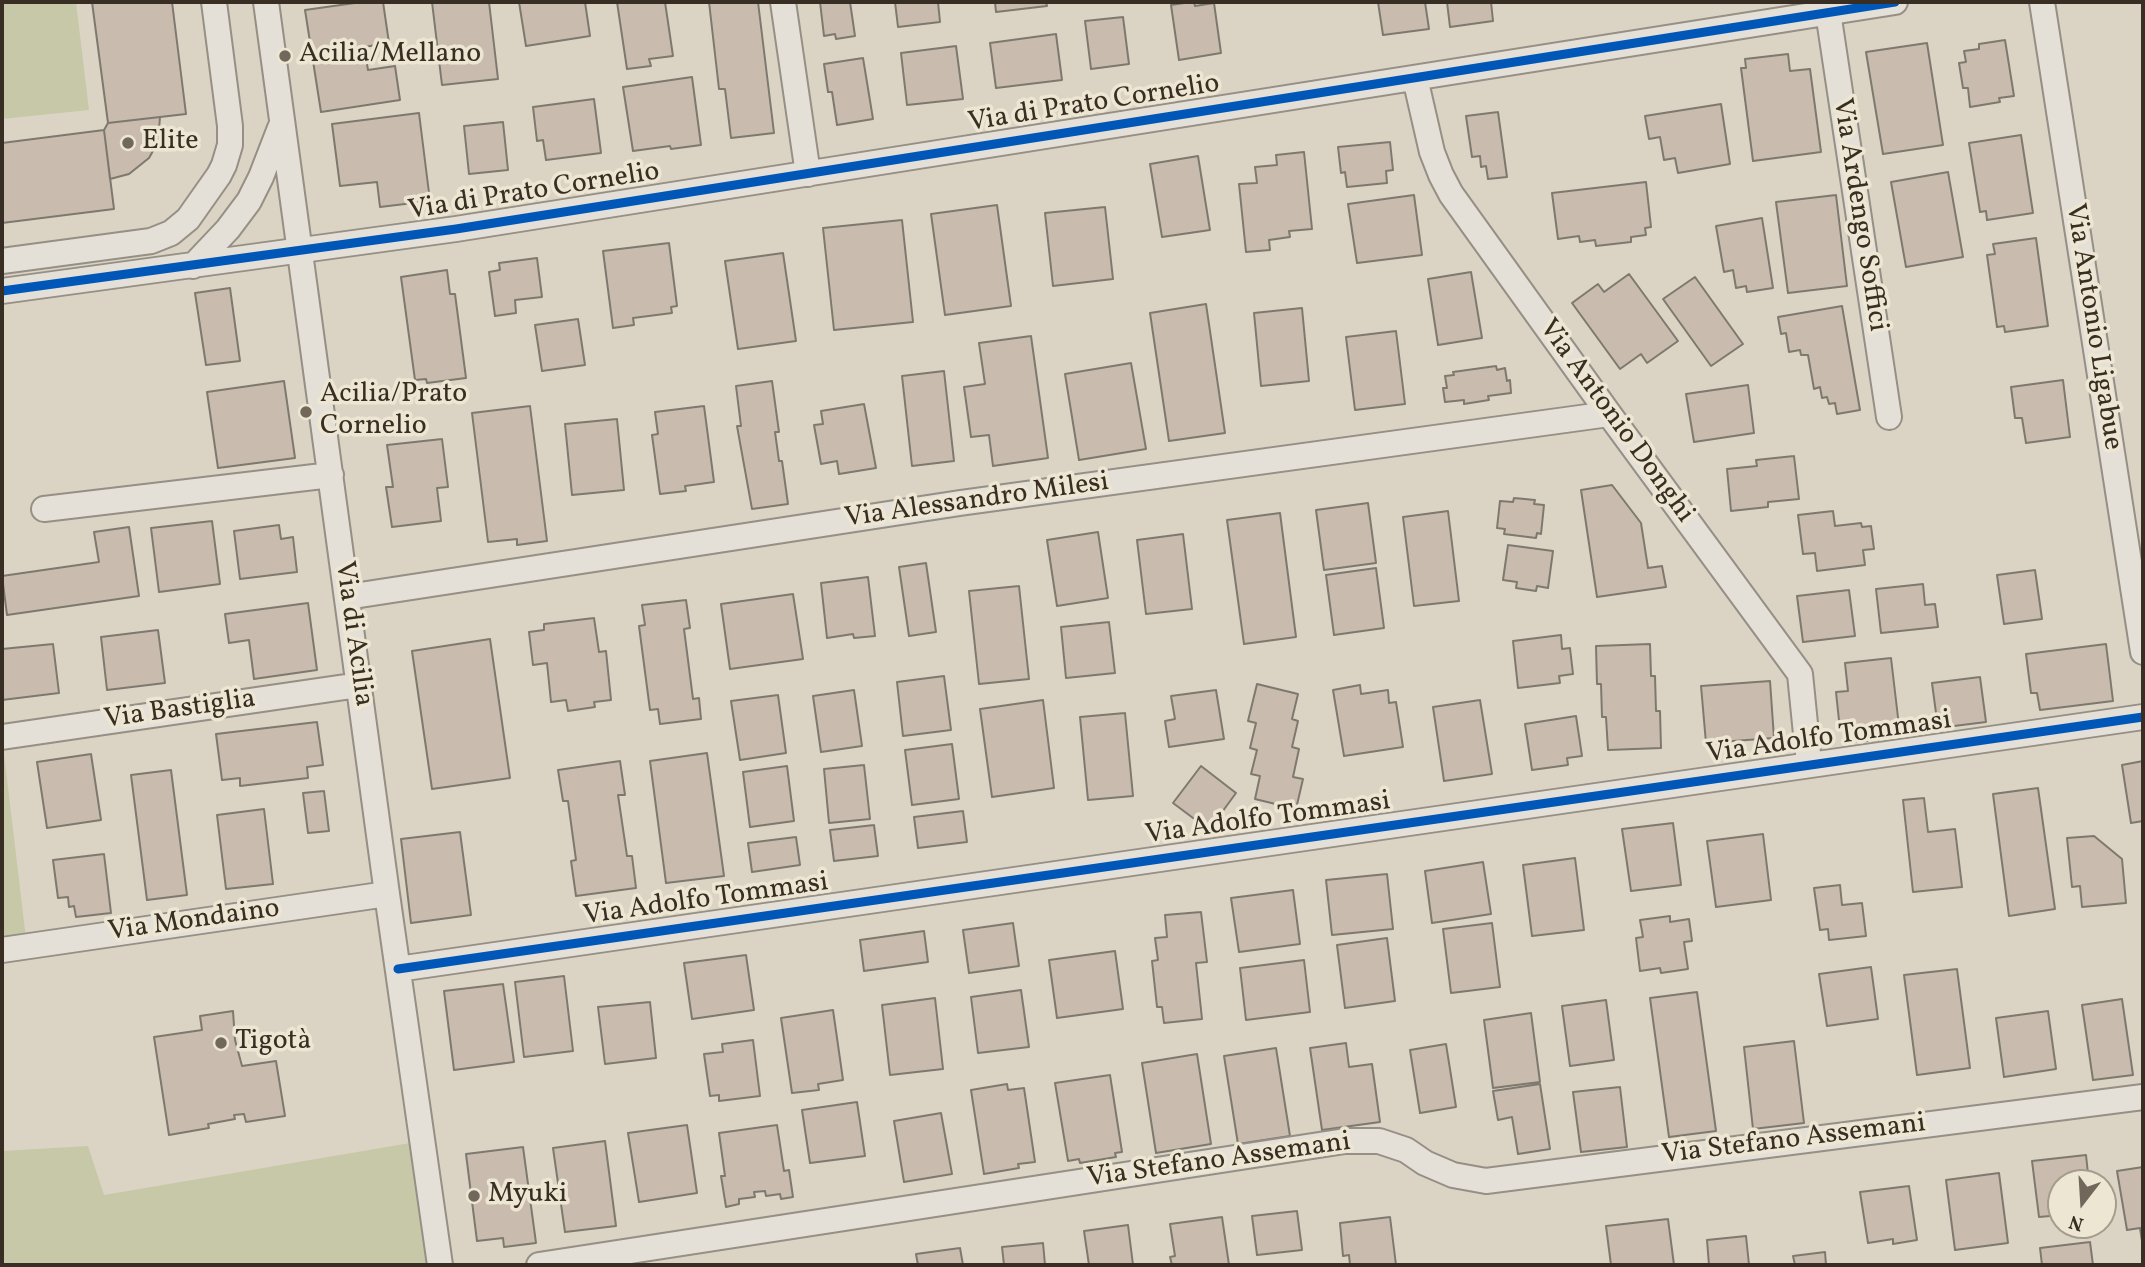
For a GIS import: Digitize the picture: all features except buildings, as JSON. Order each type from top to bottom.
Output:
[{"type":"street","points":[[2,261],[151,241],[165,237],[188,219],[219,175],[228,154],[230,135],[214,2]]},
{"type":"street","name":"Via di Acilia","points":[[266,2],[439,1265]]},
{"type":"street","points":[[783,2],[808,174]]},
{"type":"street","name":"Via di Prato Cornelio","points":[[2,291],[300,251],[808,174],[1415,78],[1784,10],[1828,12],[1895,2]]},
{"type":"street","name":"Via Antonio Ligabue","points":[[2042,2],[2143,652]]},
{"type":"street","name":"Via Ardengo Soffici","points":[[1828,12],[1889,417]]},
{"type":"street","name":"Via Antonio Donghi","points":[[1415,78],[1432,152],[1445,184],[1609,414],[1800,674],[1809,764]]},
{"type":"street","points":[[193,266],[228,229],[249,201],[282,125]]},
{"type":"street","points":[[52,254],[56,284]]},
{"type":"street","name":"Via Alessandro Milesi","points":[[347,597],[960,503],[1609,414]]},
{"type":"street","points":[[44,509],[331,475]]},
{"type":"street","name":"Via Bastiglia","points":[[2,737],[359,684]]},
{"type":"street","name":"Via Adolfo Tommasi","points":[[398,968],[2143,717]]},
{"type":"street","name":"Via Mondaino","points":[[2,950],[387,894]]},
{"type":"street","name":"Via Stefano Assemani","points":[[539,1265],[1345,1141],[1379,1141],[1406,1150],[1425,1163],[1454,1175],[1486,1181],[2143,1097]]},
{"type":"green space","points":[[2,2],[76,2],[89,110],[2,119]]},
{"type":"green space","points":[[2,737],[27,947],[2,950]]},
{"type":"green space","points":[[422,1141],[443,1265],[4,1265],[2,1151],[88,1146],[104,1195]]},
{"type":"cycle path","points":[[2,291],[456,229],[1895,2]]},
{"type":"cycle path","points":[[398,969],[2143,717]]},
{"type":"place","name":"Acilia/Mellano","points":[[285,56]]},
{"type":"place","name":"Elite","points":[[128,143]]},
{"type":"place","name":"Acilia/Prato Cornelio","points":[[306,412]]},
{"type":"place","name":"Tigotà","points":[[221,1043]]},
{"type":"place","name":"Myuki","points":[[474,1196]]}]
